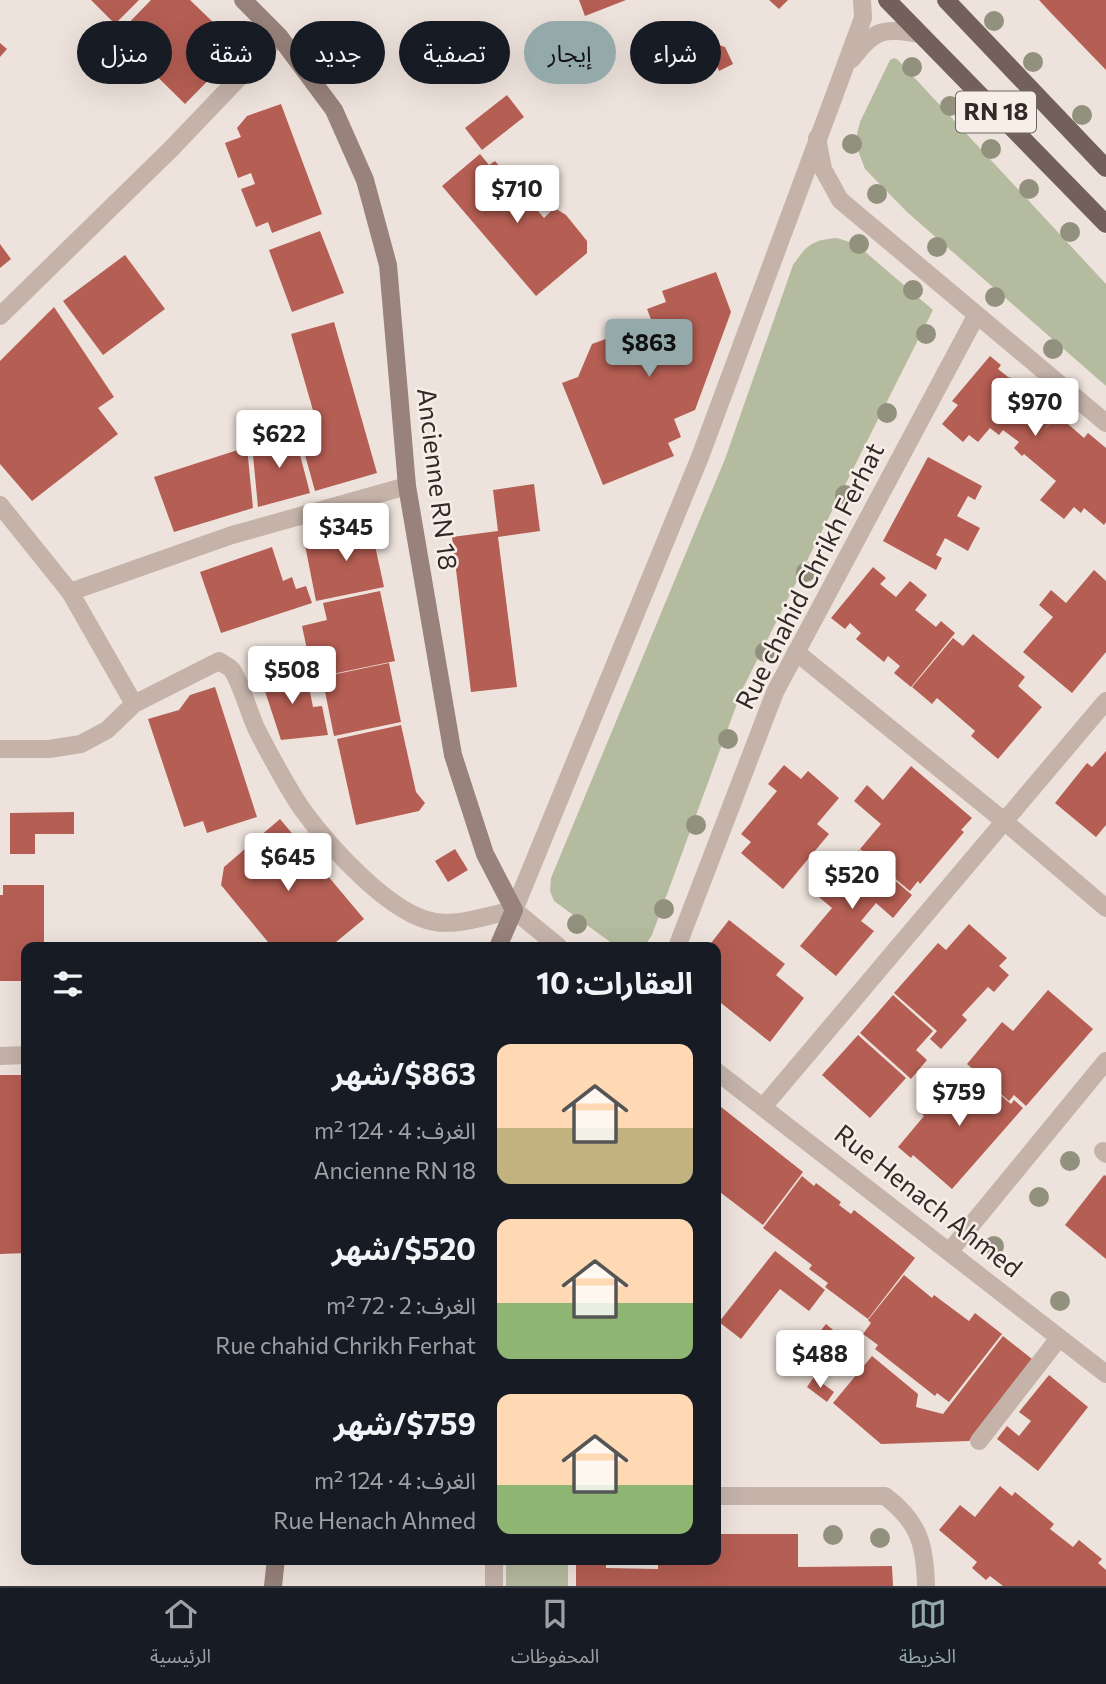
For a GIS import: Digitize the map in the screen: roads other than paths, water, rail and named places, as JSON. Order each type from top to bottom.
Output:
[{"type":"main road","name":"Ancienne RN 18","points":[[243,0],[279,36],[334,110],[365,180],[388,265],[407,486],[453,755],[485,854],[514,910]]},
{"type":"main road","name":"RN 18","points":[[887,0],[1106,224]]},
{"type":"main road","name":"RN 18","points":[[946,0],[1106,168]]},
{"type":"main road","points":[[500,942],[514,910]]},
{"type":"main road","points":[[273,1586],[275,1565]]},
{"type":"street","points":[[514,910],[700,457],[863,18],[862,0]]},
{"type":"street","points":[[844,70],[866,41],[891,29],[920,34]]},
{"type":"street","points":[[0,316],[171,149],[279,36]]},
{"type":"street","points":[[817,138],[823,169],[840,200],[1106,423]]},
{"type":"street","name":"Rue chahid Chrikh Ferhat","points":[[679,942],[775,692],[976,316]]},
{"type":"street","points":[[70,592],[232,535],[407,486]]},
{"type":"street","points":[[0,505],[70,592],[134,704]]},
{"type":"street","points":[[796,653],[1004,821],[1106,908]]},
{"type":"street","points":[[0,749],[49,749],[81,744],[107,730],[134,704],[219,661],[232,669],[253,724],[275,766],[302,808],[359,873],[395,904],[421,918],[436,922],[460,922],[514,910]]},
{"type":"street","points":[[763,1107],[1106,701]]},
{"type":"street","points":[[514,910],[553,942]]},
{"type":"street","points":[[0,1056],[21,1055]]},
{"type":"street","points":[[950,1251],[1106,1061]]},
{"type":"street","name":"Rue Henach Ahmed","points":[[721,1075],[1106,1374]]},
{"type":"street","points":[[979,1441],[1059,1338]]},
{"type":"street","points":[[721,1496],[886,1496],[903,1510],[920,1536],[926,1565],[926,1586]]},
{"type":"street","points":[[494,1565],[494,1586]]}]
